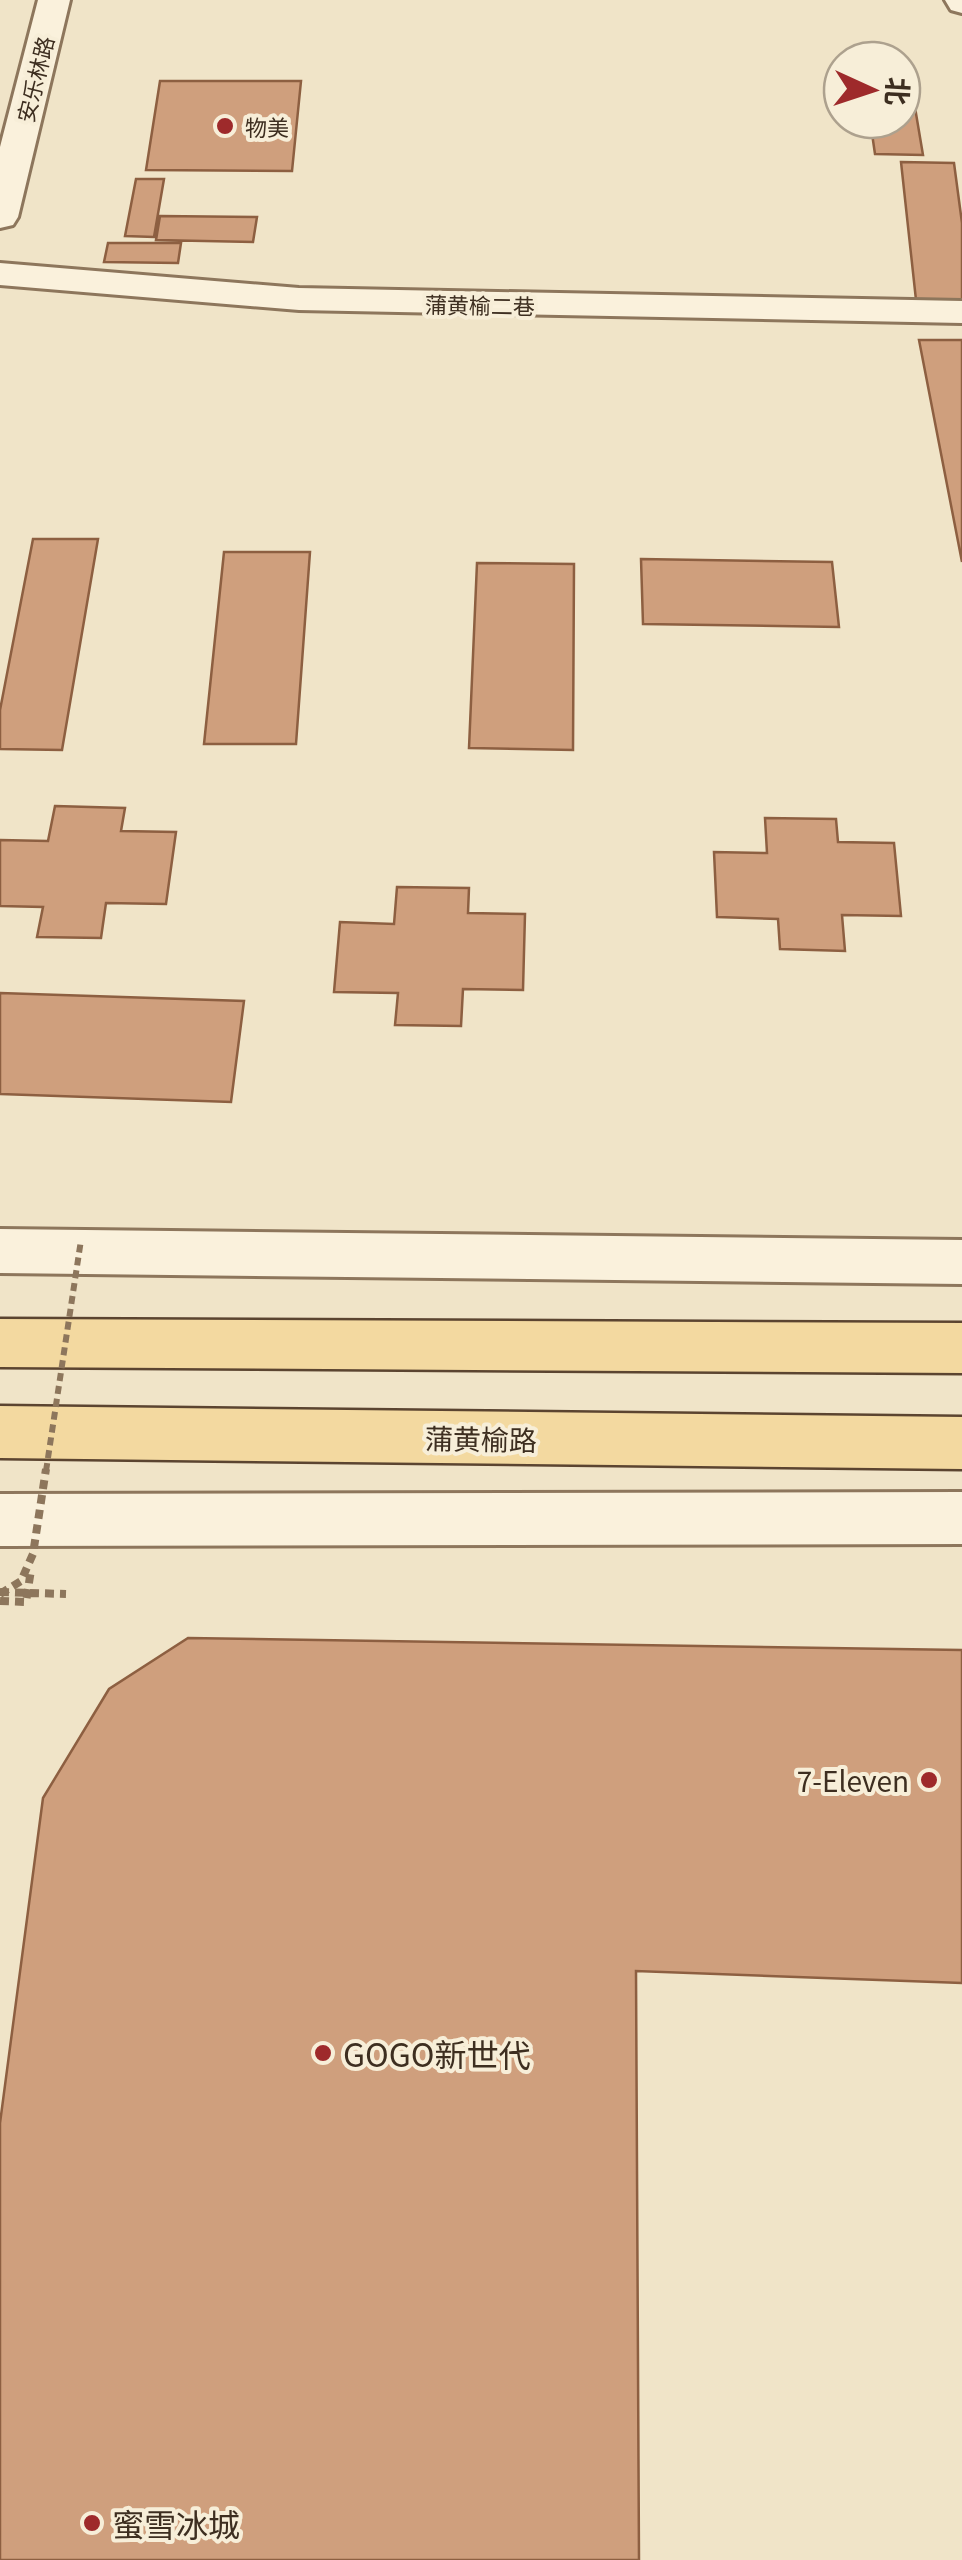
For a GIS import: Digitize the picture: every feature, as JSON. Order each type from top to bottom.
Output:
[{"type":"main road","points":[[0,1343],[962,1348]]},
{"type":"main road","name":"蒲黄榆路","points":[[0,1432],[962,1443]]},
{"type":"street","name":"安乐林路","points":[[0,216],[54,0]]},
{"type":"street","name":"蒲黄榆二巷","points":[[0,274],[300,299],[962,312]]},
{"type":"street","points":[[0,1251],[962,1262]]},
{"type":"street","points":[[17,1537],[962,1518]]},
{"type":"path","points":[[0,1596],[21,1581],[17,1537],[81,1240]]},
{"type":"path","points":[[17,1537],[27,1592]]},
{"type":"path","points":[[0,1596],[27,1592],[66,1594]]},
{"type":"building","name":"物美","points":[[160,81],[301,81],[292,171],[146,170]]},
{"type":"building","points":[[873,140],[920,140],[923,155],[875,154]]},
{"type":"building","points":[[901,162],[954,163],[962,223],[962,301],[916,300]]},
{"type":"building","points":[[136,179],[164,179],[154,237],[125,236]]},
{"type":"building","points":[[160,216],[257,217],[253,242],[156,240]]},
{"type":"building","points":[[108,243],[181,243],[178,263],[104,262]]},
{"type":"building","points":[[919,340],[962,340],[962,562]]},
{"type":"building","points":[[33,539],[98,539],[62,750],[0,749],[0,710]]},
{"type":"building","points":[[224,552],[310,552],[296,744],[204,744]]},
{"type":"building","points":[[641,559],[832,562],[839,627],[643,624]]},
{"type":"building","points":[[477,563],[574,564],[573,750],[469,748]]},
{"type":"building","points":[[55,806],[125,808],[121,831],[176,832],[166,904],[106,903],[101,938],[37,937],[43,907],[0,906],[0,840],[48,841]]},
{"type":"building","points":[[765,818],[836,819],[838,842],[894,843],[901,916],[842,915],[845,951],[780,949],[778,919],[717,917],[714,852],[767,853]]},
{"type":"building","points":[[397,887],[469,888],[468,913],[525,914],[523,990],[463,989],[461,1026],[395,1025],[398,993],[334,992],[340,922],[394,924]]},
{"type":"building","points":[[0,993],[244,1001],[231,1102],[0,1094]]},
{"type":"building","name":"GOGO新世代","points":[[188,1638],[962,1650],[962,1983],[636,1971],[639,2560],[0,2560],[0,2123],[43,1798],[109,1689]]},
{"type":"place","name":"物美","points":[[225,126]]},
{"type":"place","name":"7-Eleven","points":[[929,1780]]},
{"type":"place","name":"GOGO新世代","points":[[323,2053]]},
{"type":"place","name":"蜜雪冰城","points":[[92,2523]]}]
